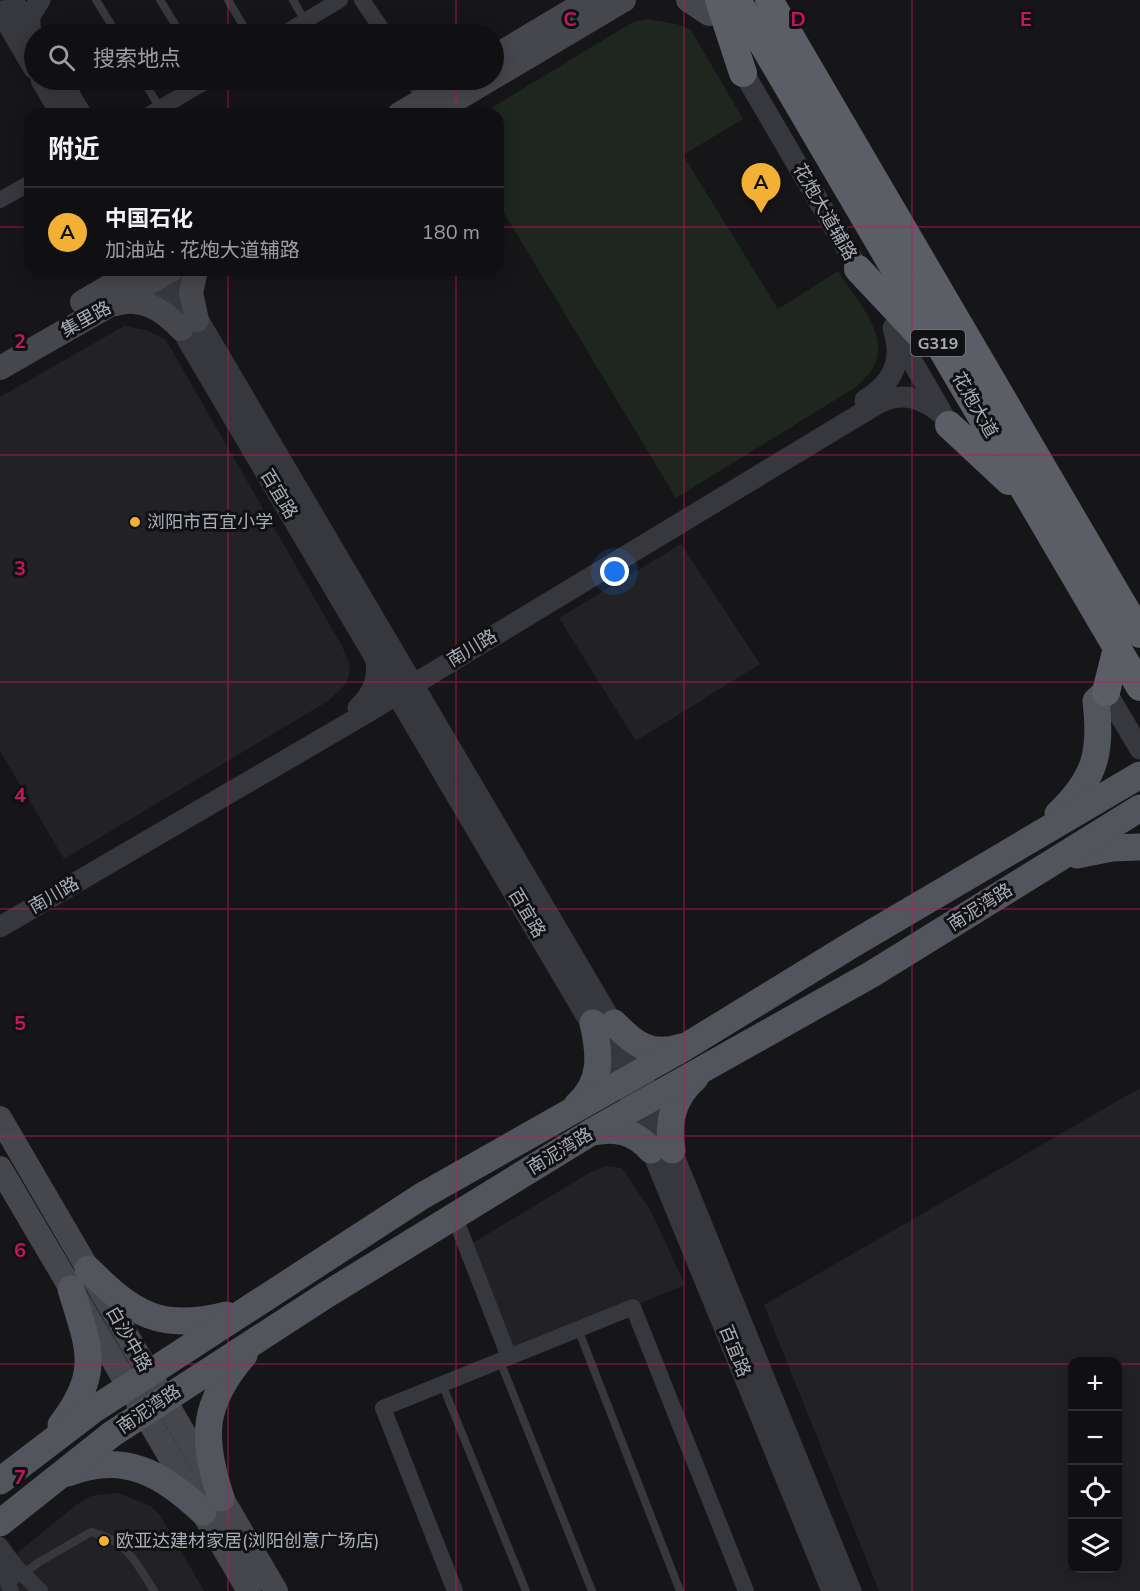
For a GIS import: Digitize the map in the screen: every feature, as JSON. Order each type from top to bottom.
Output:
[{"type":"highway","name":"花炮大道","points":[[736,0],[1032,503],[1129,641]]},
{"type":"highway","name":"花炮大道","points":[[769,0],[1129,604],[1129,641],[1140,687]]},
{"type":"highway","points":[[709,5],[743,73]]},
{"type":"highway","points":[[858,269],[957,375]]},
{"type":"highway","points":[[947,420],[1032,503]]},
{"type":"highway","points":[[1106,692],[1129,641]]},
{"type":"main road","points":[[504,51],[589,0]]},
{"type":"main road","points":[[504,71],[624,0]]},
{"type":"main road","points":[[688,0],[709,5]]},
{"type":"main road","points":[[407,108],[437,90]]},
{"type":"main road","points":[[423,97],[450,90]]},
{"type":"main road","points":[[111,276],[101,301],[137,301],[150,305],[189,325],[195,276]]},
{"type":"main road","name":"集里路","points":[[0,349],[150,276]]},
{"type":"main road","name":"集里路","points":[[0,368],[101,301]]},
{"type":"main road","points":[[1031,839],[1061,811],[1088,778],[1097,758],[1100,738],[1096,701],[1106,692]]},
{"type":"main road","name":"南泥湾路","points":[[0,1481],[138,1379],[422,1196],[690,1044],[1140,775]]},
{"type":"main road","name":"南泥湾路","points":[[0,1523],[112,1434],[259,1337],[589,1133],[872,974],[1140,808]]},
{"type":"main road","points":[[1050,864],[1112,848],[1140,847]]},
{"type":"main road","points":[[571,1110],[590,1089],[598,1069],[598,1049],[603,1023],[649,1050],[676,1049],[690,1044]]},
{"type":"main road","points":[[589,1133],[613,1130],[625,1132],[662,1150],[675,1106],[690,1082],[705,1069]]},
{"type":"main road","name":"白沙中路","points":[[0,1118],[80,1279],[138,1379],[212,1505],[276,1591]]},
{"type":"main road","name":"白沙中路","points":[[0,1168],[80,1279]]},
{"type":"main road","points":[[80,1279],[132,1308],[164,1322],[195,1322],[247,1308]]},
{"type":"main road","points":[[36,1453],[73,1408],[90,1368],[80,1279]]},
{"type":"main road","points":[[56,1478],[92,1466],[109,1465],[146,1471],[212,1505],[214,1477],[208,1441],[211,1406],[227,1376],[259,1337]]},
{"type":"main road","name":"白沙中路","points":[[212,1505],[249,1591]]},
{"type":"street","points":[[13,0],[27,24]]},
{"type":"street","points":[[31,24],[30,16],[40,0]]},
{"type":"street","points":[[300,24],[340,0]]},
{"type":"street","points":[[362,0],[378,24]]},
{"type":"street","points":[[0,11],[24,52]]},
{"type":"street","name":"花炮大道辅路","points":[[743,73],[947,420]]},
{"type":"street","points":[[47,90],[58,108]]},
{"type":"street","points":[[67,90],[77,108]]},
{"type":"street","points":[[160,108],[191,90]]},
{"type":"street","points":[[0,200],[24,186]]},
{"type":"street","name":"百宜路","points":[[160,276],[430,729],[603,1023],[632,1077],[832,1591]]},
{"type":"street","name":"南川路","points":[[0,927],[359,713],[873,395],[890,379],[895,369],[898,352],[893,328]]},
{"type":"street","name":"南川路","points":[[446,659],[888,398],[914,397],[947,420]]},
{"type":"street","points":[[382,649],[412,659],[446,659],[434,688],[430,729],[395,717],[359,713],[376,681],[382,649]]},
{"type":"street","points":[[1106,692],[1140,749]]},
{"type":"street","name":"南川路","points":[[0,917],[359,713]]},
{"type":"street","name":"百宜路","points":[[662,1150],[851,1591]]},
{"type":"street","points":[[454,1215],[505,1359]]},
{"type":"street","points":[[455,1591],[382,1408],[633,1307],[746,1591]]},
{"type":"street","points":[[0,1545],[40,1591]]},
{"type":"street","points":[[0,1564],[10,1588]]},
{"type":"lane","points":[[96,0],[111,24]]},
{"type":"lane","points":[[160,0],[175,24]]},
{"type":"lane","points":[[228,0],[242,24]]},
{"type":"lane","points":[[293,0],[305,21]]},
{"type":"lane","points":[[147,90],[154,108]]},
{"type":"lane","points":[[578,1329],[680,1591]]},
{"type":"lane","points":[[505,1359],[592,1591]]},
{"type":"lane","points":[[442,1384],[526,1591]]},
{"type":"lane","points":[[10,1588],[24,1574],[81,1535],[91,1532],[106,1535],[129,1551],[154,1591]]},
{"type":"shaded area","points":[[647,19],[677,24],[691,30],[743,119],[683,155],[778,309],[838,271],[867,315],[878,344],[877,358],[870,373],[856,387],[676,498],[504,213],[504,108],[491,108],[633,22]]},
{"type":"shaded area","name":"浏阳市百宜小学","points":[[124,326],[146,330],[166,340],[342,646],[350,665],[349,676],[344,686],[328,701],[64,859],[0,751],[0,397]]},
{"type":"shaded area","points":[[681,544],[760,664],[636,741],[559,618]]},
{"type":"shaded area","points":[[1140,1088],[1140,1591],[879,1591],[764,1305]]},
{"type":"shaded area","points":[[606,1166],[622,1168],[650,1209],[685,1285],[509,1357],[466,1247],[591,1172]]},
{"type":"shaded area","name":"欧亚达建材家居(浏阳创意广场店)","points":[[118,1493],[150,1506],[160,1515],[204,1591],[0,1591],[0,1567],[76,1505],[91,1496]]},
{"type":"place","name":"中国石化","points":[[761,213]]},
{"type":"place","name":"浏阳市百宜小学","points":[[135,522]]},
{"type":"place","name":"欧亚达建材家居(浏阳创意广场店)","points":[[104,1541]]}]
